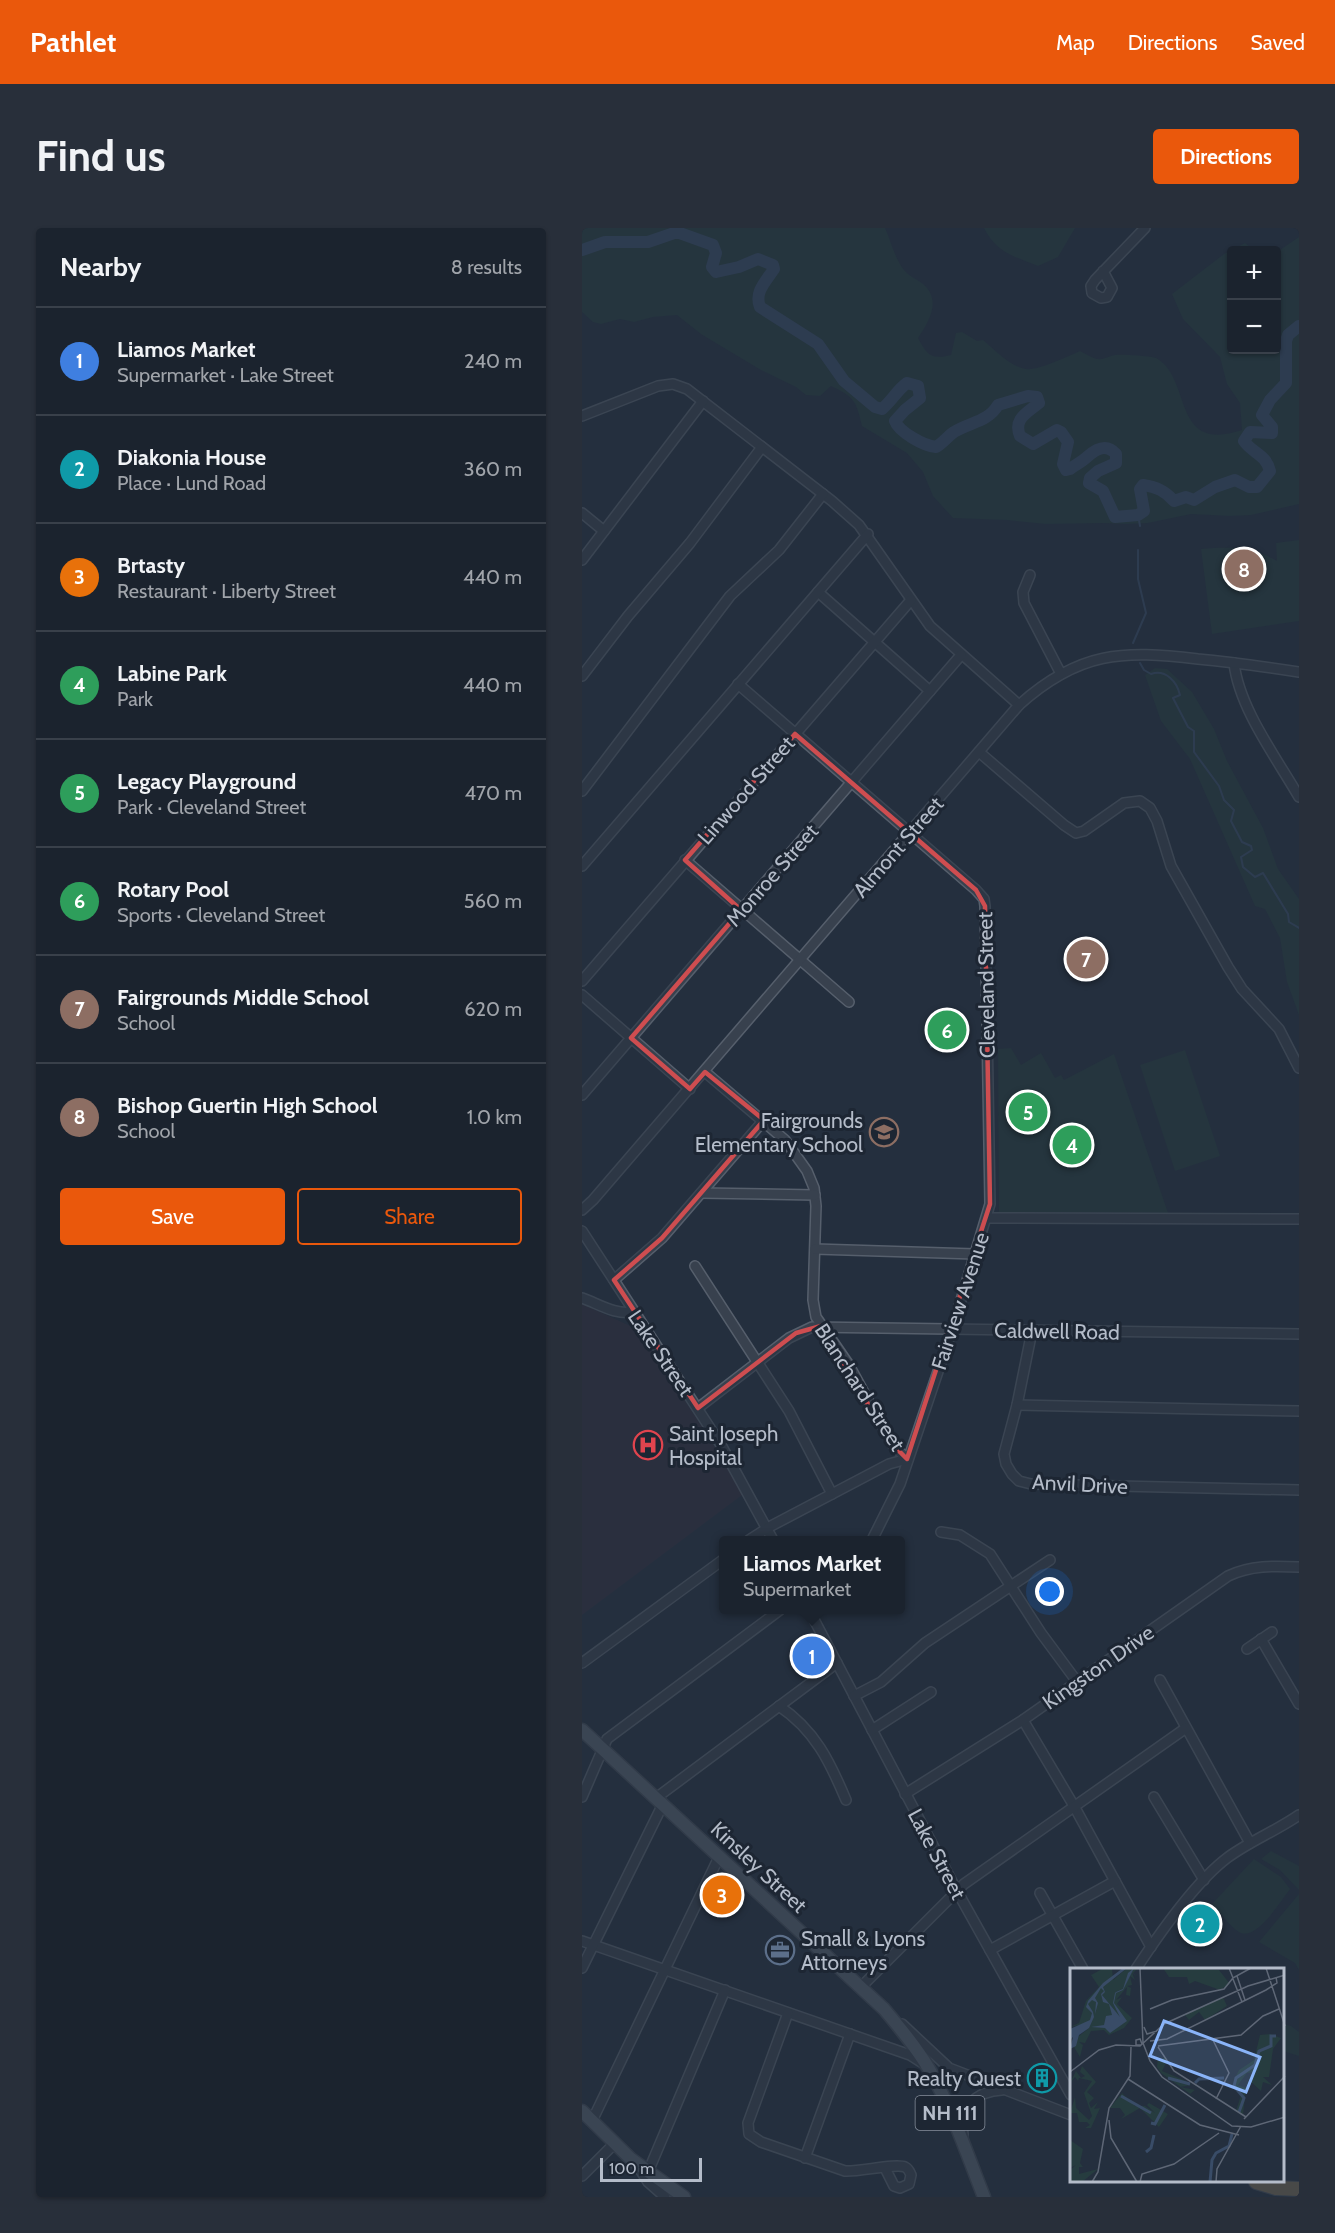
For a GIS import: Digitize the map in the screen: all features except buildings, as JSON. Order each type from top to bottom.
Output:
[{"type":"highway","points":[[1256,2182],[1276,2188],[1299,2189]]},
{"type":"main road","name":"Kinsley Street","points":[[582,1730],[861,1987],[906,2035]]},
{"type":"main road","name":"NH 111","points":[[906,2035],[929,2069],[947,2106],[983,2196]]},
{"type":"main road","points":[[582,2112],[634,2161],[683,2197]]},
{"type":"street","points":[[1103,272],[1145,228]]},
{"type":"street","points":[[582,416],[666,385],[681,385],[850,516],[868,534],[930,627],[1019,705]]},
{"type":"street","points":[[582,560],[703,401]]},
{"type":"street","points":[[582,676],[643,598],[690,543],[762,447]]},
{"type":"street","points":[[582,791],[730,596],[778,549],[823,494]]},
{"type":"street","points":[[582,513],[604,531]]},
{"type":"street","points":[[582,866],[868,534]]},
{"type":"street","points":[[1030,575],[1023,592],[1024,603],[1061,674]]},
{"type":"street","points":[[818,592],[930,691]]},
{"type":"street","name":"Linwood Street","points":[[582,981],[911,600]]},
{"type":"street","name":"Almont Street","points":[[582,1210],[705,1072],[1019,705],[1037,689],[1061,674],[1096,660],[1125,654],[1147,654],[1234,663],[1299,672]]},
{"type":"street","name":"Monroe Street","points":[[582,1095],[961,655]]},
{"type":"street","points":[[1234,663],[1236,680],[1243,699],[1299,797]]},
{"type":"street","name":"Cleveland Street","points":[[738,684],[984,899],[990,1187],[987,1218]]},
{"type":"street","points":[[979,752],[1076,833],[1084,831],[1124,803],[1140,801],[1150,808],[1157,821],[1171,866],[1223,957],[1242,989],[1279,1029],[1299,1068]]},
{"type":"street","points":[[685,860],[849,1002]]},
{"type":"street","points":[[582,996],[690,1089]]},
{"type":"street","name":"Blanchard Street","points":[[705,1072],[764,1120],[798,1154],[811,1179],[815,1196],[813,1308],[821,1326],[849,1365],[892,1444],[908,1459]]},
{"type":"street","points":[[614,1280],[662,1238],[764,1120]]},
{"type":"street","points":[[700,1193],[815,1196]]},
{"type":"street","name":"Fairview Avenue","points":[[874,1536],[895,1497],[952,1330],[987,1218],[1299,1219]]},
{"type":"street","name":"Lake Street","points":[[582,1231],[698,1408],[732,1463],[771,1536]]},
{"type":"street","points":[[815,1249],[975,1254]]},
{"type":"street","points":[[695,1266],[789,1411],[832,1494]]},
{"type":"street","points":[[582,1298],[616,1311],[633,1312]]},
{"type":"street","name":"Caldwell Road","points":[[698,1408],[796,1333],[821,1326],[952,1330],[1299,1334]]},
{"type":"street","name":"Anvil Drive","points":[[1032,1331],[1004,1458],[1012,1474],[1025,1483],[1299,1490]]},
{"type":"street","points":[[1017,1405],[1299,1411]]},
{"type":"street","points":[[756,1536],[889,1464],[908,1459]]},
{"type":"street","points":[[941,1532],[960,1535],[987,1550],[1077,1683]]},
{"type":"street","points":[[854,1696],[886,1678],[920,1647],[1050,1560]]},
{"type":"street","points":[[582,1663],[719,1562]]},
{"type":"street","name":"Kingston Drive","points":[[905,1794],[1023,1720],[1228,1576],[1256,1567],[1299,1567]]},
{"type":"street","points":[[582,1797],[605,1742],[617,1730],[775,1614]]},
{"type":"street","name":"Lake Street","points":[[811,1614],[957,1891],[1070,2093]]},
{"type":"street","points":[[1247,1648],[1272,1632]]},
{"type":"street","points":[[1261,1639],[1299,1704]]},
{"type":"street","points":[[582,1968],[659,1801],[837,1663]]},
{"type":"street","points":[[1160,1680],[1250,1843]]},
{"type":"street","points":[[872,1730],[931,1692]]},
{"type":"street","points":[[779,1706],[813,1736],[832,1767],[846,1800]]},
{"type":"street","points":[[1023,1720],[1074,1806],[1151,1947]]},
{"type":"street","points":[[861,1987],[967,1882],[1186,1728]]},
{"type":"street","points":[[1154,1797],[1204,1880]]},
{"type":"street","points":[[1137,1968],[1204,1880],[1227,1858],[1250,1843],[1297,1820]]},
{"type":"street","points":[[592,2121],[719,1857]]},
{"type":"street","points":[[990,1950],[1115,1881]]},
{"type":"street","points":[[1040,1893],[1082,1968]]},
{"type":"street","points":[[582,1941],[902,2052],[915,2057],[929,2069]]},
{"type":"street","points":[[648,2172],[725,1990]]},
{"type":"street","points":[[884,2009],[949,2068],[1070,2115]]},
{"type":"street","points":[[788,2013],[747,2129],[749,2134],[761,2142],[845,2171],[885,2168]]},
{"type":"street","points":[[805,2158],[850,2034]]},
{"type":"street","points":[[902,2052],[906,2035]]},
{"type":"street","points":[[971,2164],[962,2130],[965,2111],[971,2102],[980,2096],[1004,2090]]},
{"type":"street","points":[[582,2176],[615,2143]]},
{"type":"street","points":[[634,2161],[643,2176],[665,2197]]},
{"type":"street","points":[[673,2197],[683,2197]]},
{"type":"highlighted area","points":[[795,734],[976,890],[985,906],[990,1204],[907,1459],[892,1444],[821,1326],[796,1333],[698,1408],[614,1280],[662,1238],[764,1120],[705,1072],[690,1089],[631,1038],[741,910],[685,860]]},
{"type":"shaded area","name":"Saint Joseph Hospital","points":[[582,1304],[639,1330],[728,1467],[742,1495],[582,1615]]},
{"type":"green space","points":[[582,228],[885,228],[901,266],[929,290],[932,297],[932,311],[918,338],[930,355],[939,357],[951,355],[956,333],[962,332],[977,341],[983,340],[1008,361],[1026,369],[1045,366],[1080,351],[1097,359],[1119,355],[1156,358],[1167,368],[1175,381],[1193,423],[1203,432],[1219,435],[1242,430],[1240,403],[1227,384],[1220,357],[1183,319],[1172,294],[1227,252],[1227,354],[1281,354],[1281,249],[1299,237],[1299,504],[1251,515],[1191,514],[1148,523],[1127,524],[1046,524],[953,518],[933,496],[923,472],[907,453],[862,426],[853,400],[839,390],[831,386],[820,396],[806,395],[796,387],[761,370],[701,334],[677,315],[653,317],[634,322],[620,319],[601,324],[593,322],[582,312]]},
{"type":"green space","points":[[984,228],[1075,228],[1058,257],[1038,266],[1000,248]]},
{"type":"green space","points":[[1299,540],[1299,621],[1212,634],[1201,549],[1249,550],[1277,561],[1276,543]]},
{"type":"green space","points":[[1155,668],[1167,669],[1192,692],[1214,729],[1227,761],[1263,828],[1278,869],[1299,899],[1299,1015],[1287,982],[1280,938],[1265,909],[1255,906],[1190,759],[1161,721],[1145,675]]},
{"type":"green space","points":[[1011,1048],[1021,1065],[1041,1053],[1055,1078],[1061,1075],[1064,1080],[1114,1054],[1168,1213],[999,1212],[998,1049]]},
{"type":"green space","points":[[1185,1050],[1220,1156],[1175,1171],[1140,1065]]},
{"type":"green space","points":[[1271,1851],[1299,1866],[1299,1890],[1280,1870],[1261,1859]]},
{"type":"green space","points":[[1254,1859],[1281,1877],[1290,1889],[1267,1919],[1246,1934],[1239,1932],[1228,1923],[1212,1904]]},
{"type":"green space","points":[[1299,1894],[1299,1970],[1295,1963],[1259,1942]]},
{"type":"green space","points":[[1284,2024],[1299,2032],[1299,2056],[1284,2051]]},
{"type":"water","points":[[940,1022],[953,1022],[953,1047],[930,1048],[929,1038],[941,1038]]},
{"type":"waterway","points":[[582,250],[605,242],[648,242],[677,232],[713,245],[716,253],[712,267],[716,272],[739,267],[758,259],[773,265],[774,269],[760,292],[760,307],[818,344],[844,381],[875,407],[882,409],[907,383],[918,386],[920,398],[895,421],[907,434],[931,446],[936,447],[954,432],[989,415],[998,405],[1028,396],[1037,397],[1039,403],[1026,413],[1018,425],[1020,436],[1033,444],[1057,430],[1061,432],[1068,442],[1063,464],[1066,470],[1097,450],[1105,448],[1116,454],[1116,463],[1098,471],[1090,478],[1089,483],[1103,491],[1115,517],[1138,515],[1144,511],[1140,489],[1143,485],[1160,490],[1174,501],[1186,497],[1194,500],[1215,487],[1235,480],[1249,487],[1257,487],[1270,471],[1262,457],[1244,441],[1250,432],[1272,433],[1272,427],[1262,415],[1270,400],[1286,383],[1286,341],[1288,335],[1299,326]]},
{"type":"waterway","points":[[1138,515],[1140,526]]},
{"type":"waterway","points":[[1133,643],[1146,613],[1138,579],[1138,550]]},
{"type":"waterway","points":[[1140,663],[1144,670],[1151,674],[1166,675],[1176,686],[1180,695],[1173,698],[1188,727],[1194,731],[1194,752],[1219,786],[1224,800],[1234,810],[1231,821],[1242,842],[1251,846],[1252,850],[1241,857],[1243,867],[1255,877],[1263,873],[1288,914],[1289,922],[1299,928]]},
{"type":"place","name":"Bishop Guertin High School","points":[[1244,569]]},
{"type":"place","name":"Fairgrounds Middle School","points":[[1086,959]]},
{"type":"place","name":"Rotary Pool","points":[[947,1030]]},
{"type":"place","name":"Legacy Playground","points":[[1028,1112]]},
{"type":"place","name":"Fairgrounds Elementary School","points":[[884,1132]]},
{"type":"place","name":"Labine Park","points":[[1072,1145]]},
{"type":"place","name":"Saint Joseph Hospital","points":[[648,1445]]},
{"type":"place","name":"Liamos Market","points":[[812,1656]]},
{"type":"place","name":"Brtasty","points":[[722,1895]]},
{"type":"place","name":"Diakonia House","points":[[1200,1924]]},
{"type":"place","name":"Small & Lyons Attorneys","points":[[780,1950]]},
{"type":"place","name":"Realty Quest","points":[[1042,2078]]}]
